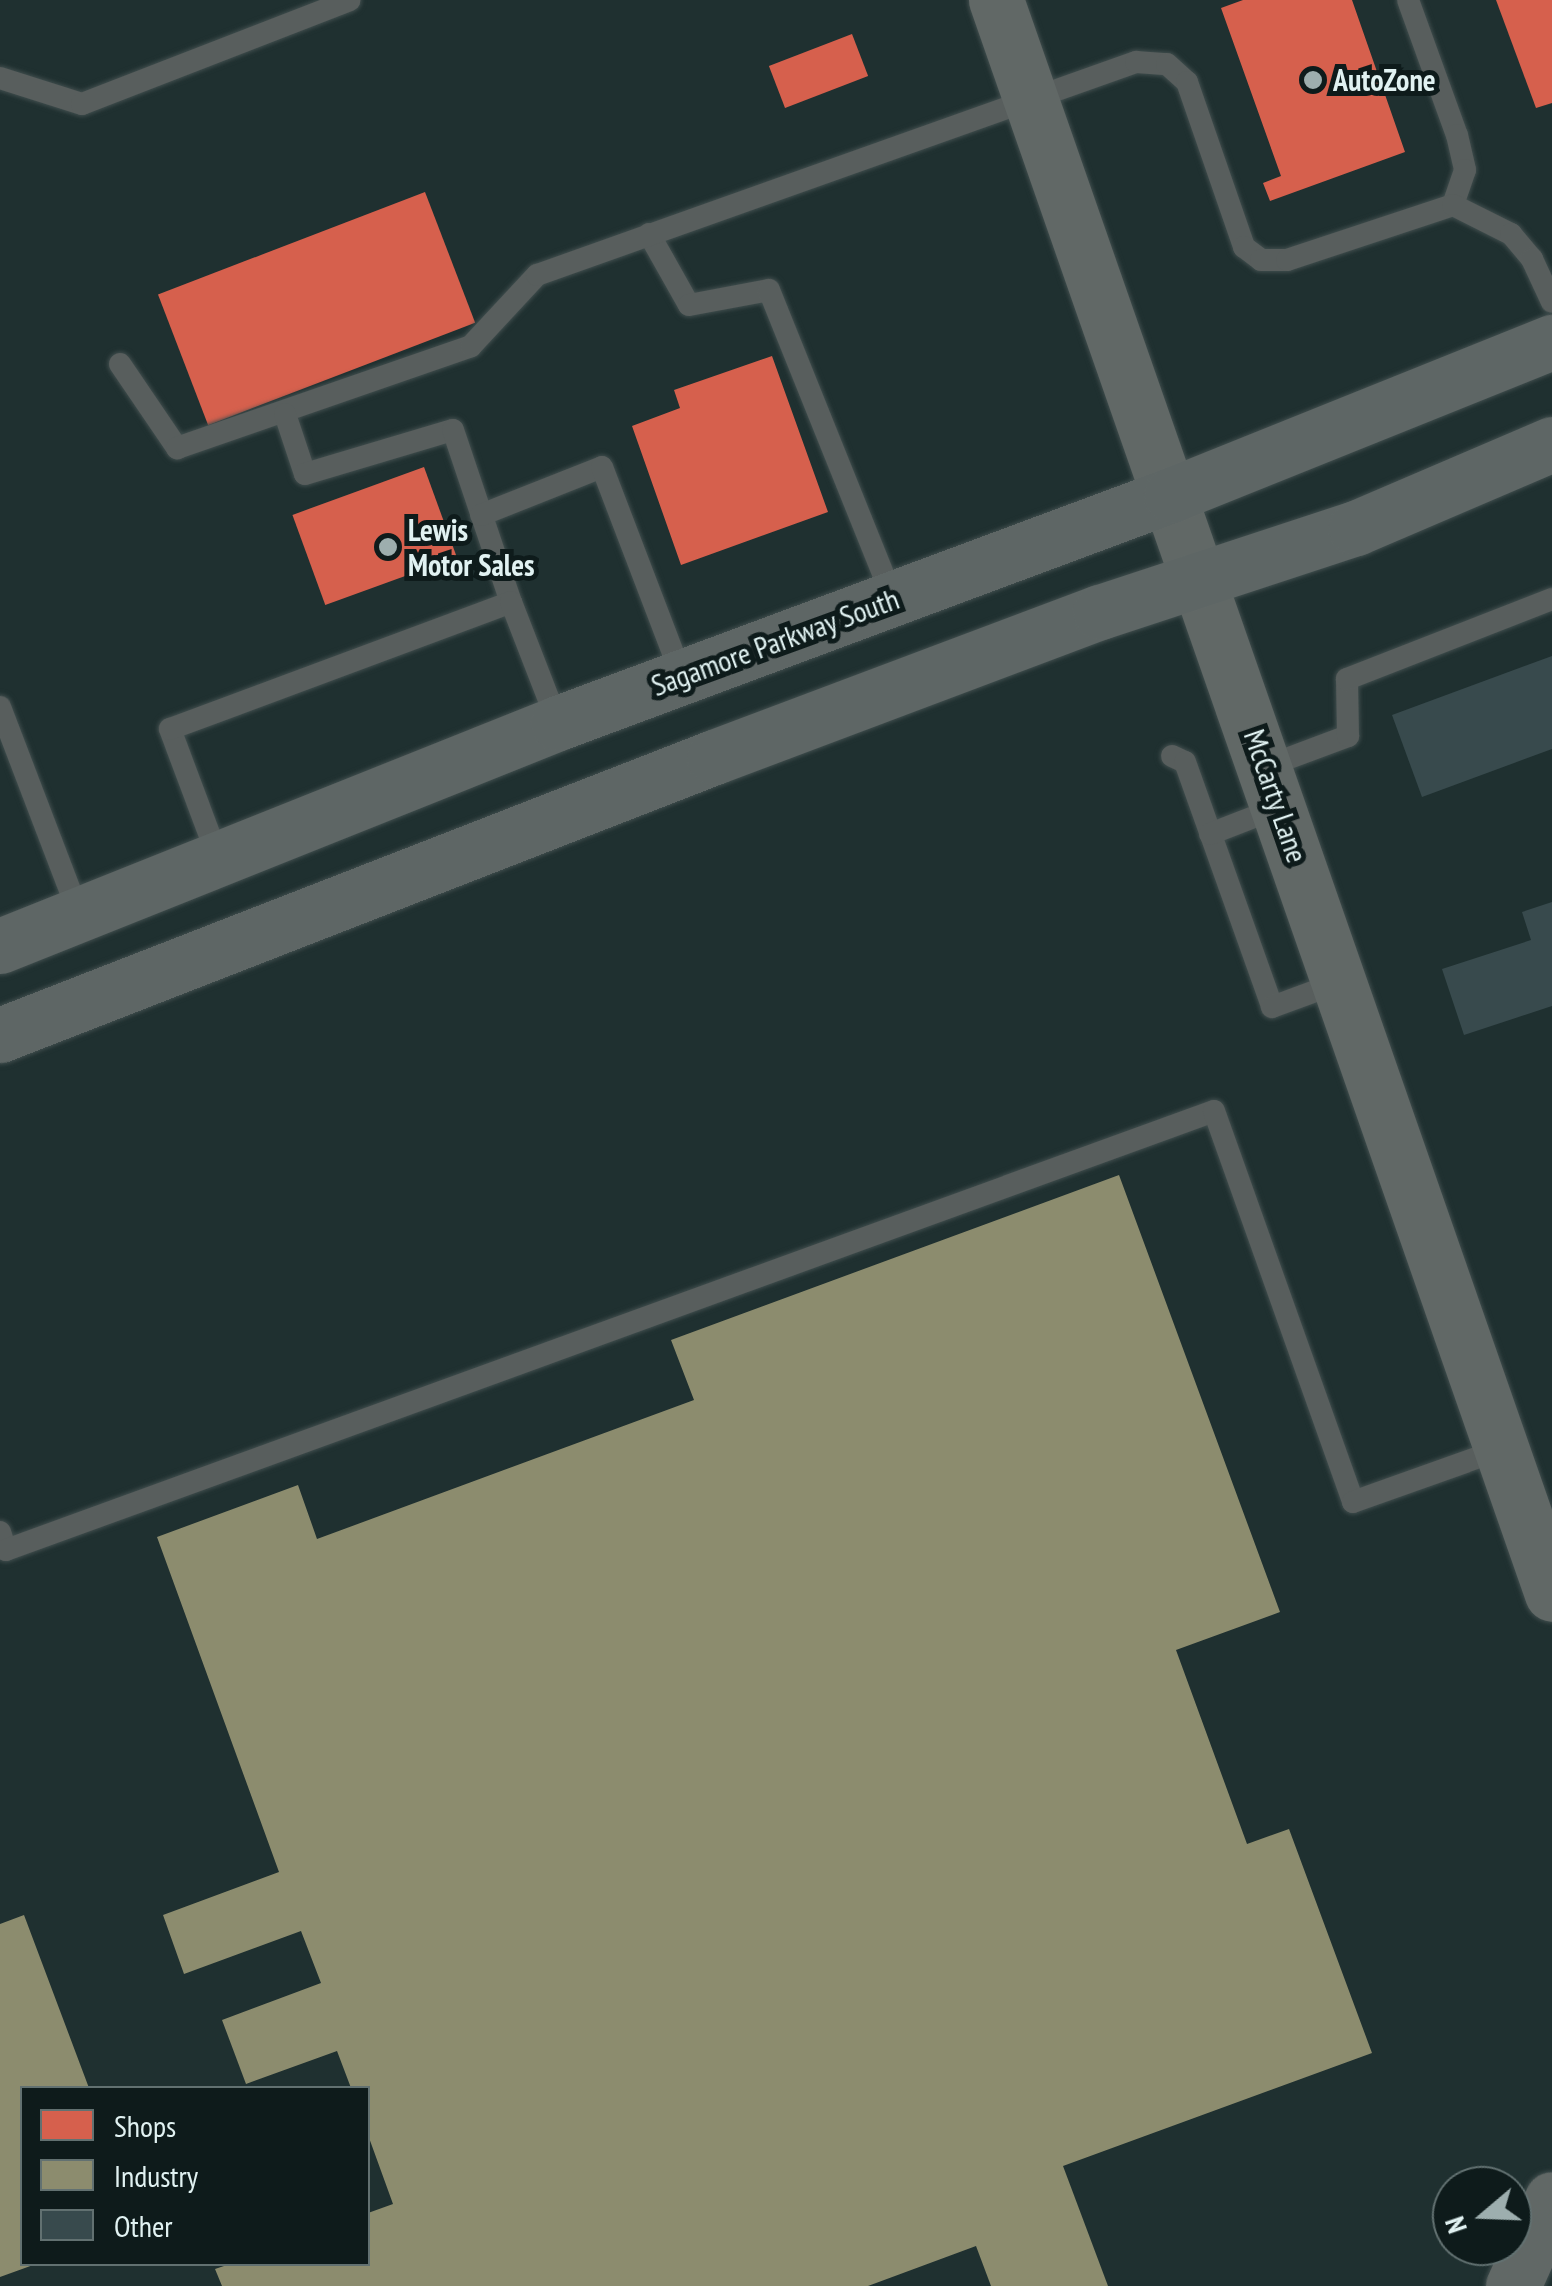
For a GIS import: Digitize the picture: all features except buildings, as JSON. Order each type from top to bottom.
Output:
[{"type":"main road","name":"McCarty Lane","points":[[996,0],[1552,1594]]},
{"type":"main road","name":"Sagamore Parkway South","points":[[0,946],[558,722],[1171,496],[1552,342]]},
{"type":"main road","points":[[0,1036],[714,756],[1356,528],[1551,448]]},
{"type":"main road","points":[[1513,2286],[1552,2199]]},
{"type":"lane","points":[[0,78],[82,104],[350,0]]},
{"type":"lane","points":[[1408,0],[1457,135],[1465,170],[1453,205]]},
{"type":"lane","points":[[120,364],[177,448],[285,414],[471,346],[536,275],[1030,95],[1136,62],[1167,64],[1188,82],[1244,247],[1261,260],[1287,260],[1453,205],[1511,234],[1532,258],[1552,302]]},
{"type":"lane","points":[[649,234],[689,305],[769,290],[894,598]]},
{"type":"lane","points":[[285,414],[304,474],[453,430],[511,602],[558,722]]},
{"type":"lane","points":[[482,514],[602,467],[682,676]]},
{"type":"lane","points":[[1210,834],[1348,736],[1347,679],[1552,599]]},
{"type":"lane","points":[[219,860],[170,728],[511,602]]},
{"type":"lane","points":[[0,707],[80,915]]},
{"type":"lane","points":[[1172,756],[1185,762],[1272,1007],[1340,982]]},
{"type":"lane","points":[[0,1532],[6,1550],[1214,1111],[1353,1502],[1502,1449]]},
{"type":"place","name":"AutoZone","points":[[1313,80]]},
{"type":"place","name":"Lewis Motor Sales","points":[[388,547]]}]
